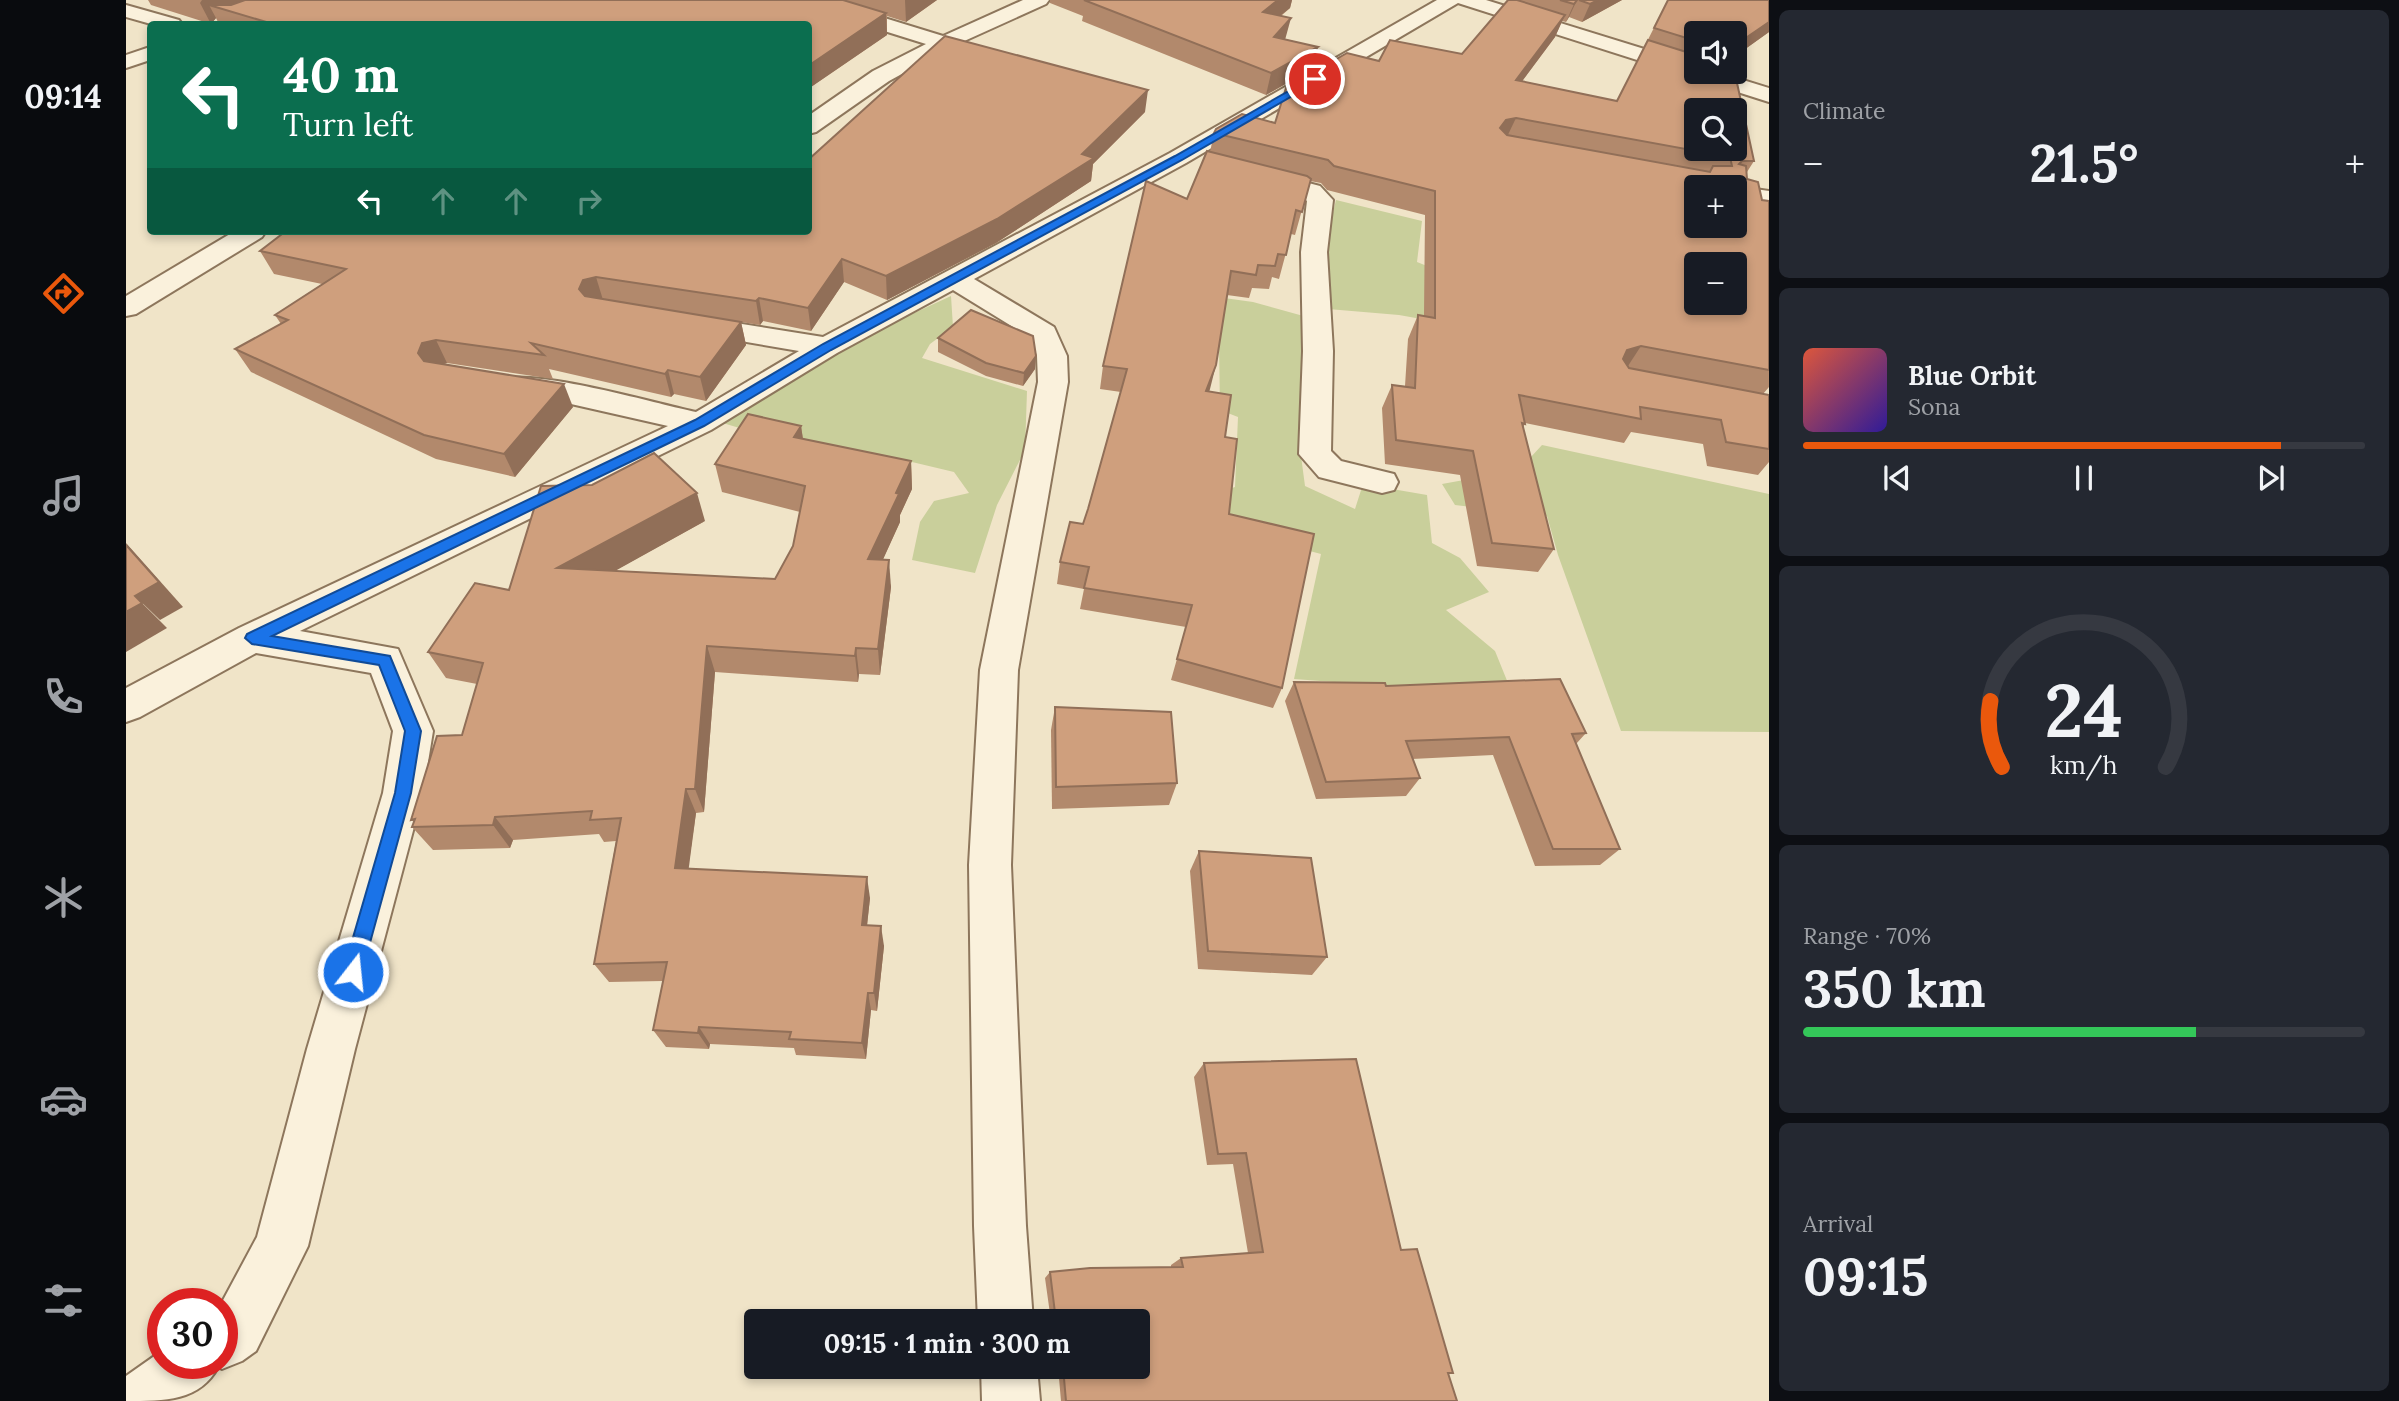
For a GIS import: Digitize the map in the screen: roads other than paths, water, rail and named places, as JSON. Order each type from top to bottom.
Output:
[{"type":"street","points":[[805,0],[944,43]]},
{"type":"street","points":[[812,124],[881,76],[944,43],[1039,0]]},
{"type":"street","points":[[126,706],[252,638],[700,423],[827,347],[1178,158],[1451,0]]},
{"type":"street","points":[[1466,0],[1769,95]]},
{"type":"street","points":[[126,11],[161,21]]},
{"type":"street","points":[[126,62],[147,54]]},
{"type":"street","points":[[1178,158],[1311,191],[1320,200],[1314,252],[1318,351],[1315,454],[1331,469],[1382,482]]},
{"type":"street","points":[[1747,195],[1769,199]]},
{"type":"street","points":[[126,308],[246,235]]},
{"type":"street","points":[[954,279],[1044,332],[1052,356],[1053,382],[999,670],[990,865],[1000,1226],[1005,1309]]},
{"type":"street","points":[[669,321],[827,347]]},
{"type":"street","points":[[489,381],[571,394],[700,423]]},
{"type":"street","points":[[238,1327],[281,1247],[331,1049],[403,793],[413,731],[385,660],[252,638]]},
{"type":"street","points":[[140,1401],[170,1379]]},
{"type":"street","points":[[1010,1379],[1011,1401]]}]
